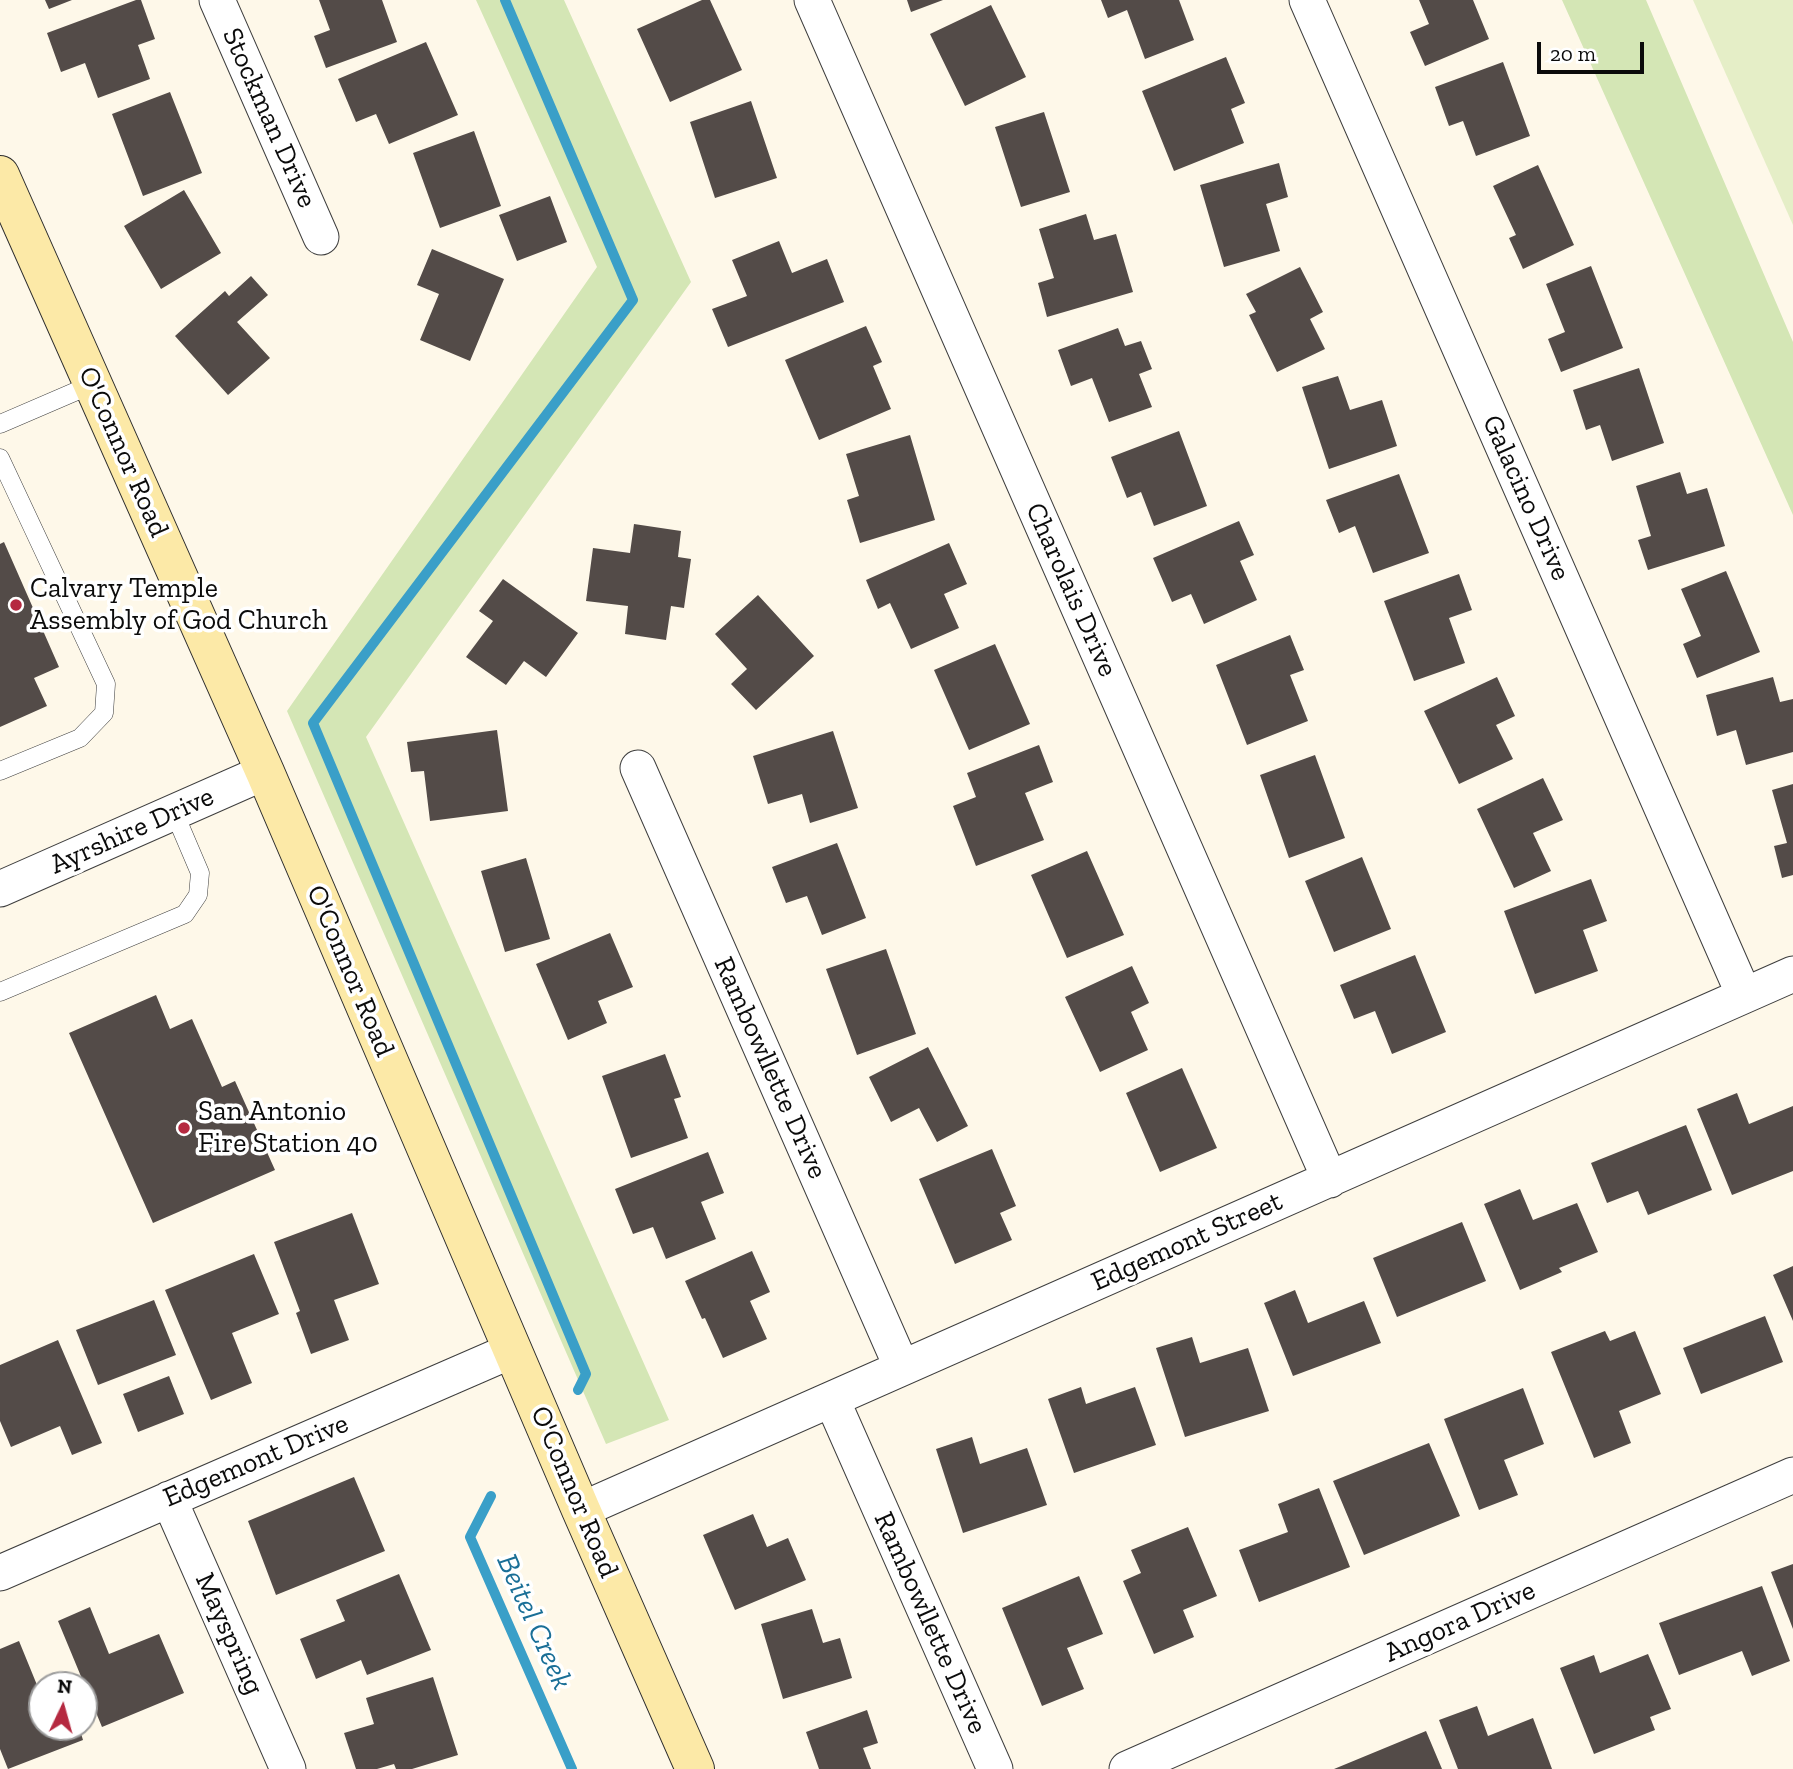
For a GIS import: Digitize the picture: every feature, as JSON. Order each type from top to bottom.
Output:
[{"type":"main road","name":"O'Connor Road","points":[[0,175],[265,772],[581,1510],[695,1769]]},
{"type":"street","name":"Stockman Drive","points":[[217,0],[321,237]]},
{"type":"street","name":"Charolais Drive","points":[[812,0],[1330,1180]]},
{"type":"street","name":"Galacino Drive","points":[[1307,0],[1744,995]]},
{"type":"street","name":"Rambowllette Drive","points":[[638,768],[902,1368]]},
{"type":"street","name":"Ayrshire Drive","points":[[0,889],[265,772]]},
{"type":"street","name":"Edgemont Street","points":[[581,1510],[1793,974]]},
{"type":"street","name":"Edgemont Drive","points":[[0,1573],[513,1350]]},
{"type":"street","name":"Rambowllette Drive","points":[[832,1400],[995,1769]]},
{"type":"street","name":"Angora Drive","points":[[1126,1769],[1793,1475]]},
{"type":"street","name":"Mayspring","points":[[169,1499],[288,1769]]},
{"type":"lane","points":[[0,424],[93,384]]},
{"type":"lane","points":[[0,458],[106,684],[104,713],[80,738],[0,771]]},
{"type":"lane","points":[[0,992],[184,914],[198,895],[200,873],[174,812]]},
{"type":"green space","points":[[476,0],[564,0],[691,282],[366,737],[669,1420],[606,1444],[287,711],[597,267]]},
{"type":"green space","points":[[1562,0],[1646,0],[1793,342],[1793,515]]},
{"type":"green space","points":[[1693,0],[1793,0],[1793,225]]},
{"type":"building","points":[[45,0],[72,0],[49,9]]},
{"type":"building","points":[[141,0],[155,39],[138,45],[150,79],[98,98],[85,63],[61,72],[47,33]]},
{"type":"building","points":[[319,0],[382,0],[397,42],[326,68],[314,36],[330,30]]},
{"type":"building","points":[[702,0],[710,0],[742,70],[670,102],[637,29]]},
{"type":"building","points":[[907,0],[943,0],[911,12]]},
{"type":"building","points":[[1101,0],[1179,0],[1194,40],[1145,59],[1127,10],[1108,18]]},
{"type":"building","points":[[1419,0],[1473,0],[1489,39],[1425,66],[1410,32],[1429,24]]},
{"type":"building","points":[[991,5],[1026,77],[965,106],[930,34]]},
{"type":"building","points":[[426,42],[458,115],[389,144],[376,114],[356,122],[338,79]]},
{"type":"building","points":[[1226,57],[1245,103],[1231,109],[1244,143],[1174,171],[1142,91]]},
{"type":"building","points":[[1503,62],[1530,136],[1476,156],[1463,121],[1449,126],[1435,87]]},
{"type":"building","points":[[170,92],[202,173],[143,196],[112,114]]},
{"type":"building","points":[[751,101],[777,178],[715,198],[690,122]]},
{"type":"building","points":[[1044,112],[1070,192],[1021,207],[995,127]]},
{"type":"building","points":[[474,131],[501,206],[440,228],[413,153]]},
{"type":"building","points":[[1279,163],[1288,197],[1266,204],[1280,251],[1224,267],[1200,185]]},
{"type":"building","points":[[1538,165],[1574,245],[1523,269],[1509,238],[1516,235],[1493,186]]},
{"type":"building","points":[[184,190],[221,253],[161,289],[124,226]]},
{"type":"building","points":[[550,196],[567,242],[517,261],[499,215]]},
{"type":"building","points":[[1086,214],[1094,240],[1116,234],[1133,292],[1047,317],[1038,283],[1054,278],[1039,229]]},
{"type":"building","points":[[779,241],[792,273],[827,259],[844,302],[728,347],[712,309],[747,296],[732,260]]},
{"type":"building","points":[[432,249],[504,279],[470,361],[420,340],[439,294],[417,285]]},
{"type":"building","points":[[1591,266],[1623,348],[1561,372],[1548,339],[1565,332],[1546,284]]},
{"type":"building","points":[[1300,267],[1323,312],[1310,319],[1325,349],[1277,372],[1249,315],[1256,312],[1246,294]]},
{"type":"building","points":[[251,276],[268,295],[237,322],[270,358],[228,395],[175,336],[225,291],[229,296]]},
{"type":"building","points":[[866,326],[882,362],[873,366],[891,409],[819,440],[785,360]]},
{"type":"building","points":[[1118,328],[1125,346],[1141,341],[1152,369],[1139,374],[1152,407],[1109,422],[1092,378],[1071,386],[1058,350]]},
{"type":"building","points":[[1639,368],[1664,443],[1612,461],[1600,425],[1586,430],[1573,390]]},
{"type":"building","points":[[1338,376],[1350,410],[1382,400],[1397,446],[1329,469],[1302,387]]},
{"type":"building","points":[[1179,431],[1207,506],[1154,526],[1141,492],[1127,498],[1111,457]]},
{"type":"building","points":[[910,435],[935,520],[860,543],[847,500],[859,496],[846,454]]},
{"type":"building","points":[[1680,472],[1687,494],[1707,488],[1725,546],[1648,570],[1638,540],[1651,536],[1636,486]]},
{"type":"building","points":[[1399,474],[1429,553],[1373,573],[1355,526],[1339,533],[1326,500]]},
{"type":"building","points":[[1239,521],[1254,555],[1240,561],[1257,600],[1204,624],[1191,594],[1172,602],[1153,558]]},
{"type":"building","points":[[634,524],[681,531],[678,557],[691,559],[684,608],[671,606],[666,640],[625,634],[628,606],[586,601],[593,548],[630,553]]},
{"type":"building","name":"Calvary Temple Assembly of God Church","points":[[4,542],[59,667],[34,678],[47,706],[0,727],[0,544]]},
{"type":"building","points":[[949,543],[967,584],[944,594],[959,628],[911,649],[890,603],[878,609],[866,580]]},
{"type":"building","points":[[1726,571],[1760,652],[1697,678],[1683,644],[1701,636],[1681,589]]},
{"type":"building","points":[[1459,574],[1472,610],[1449,618],[1465,663],[1414,681],[1384,601]]},
{"type":"building","points":[[503,579],[578,633],[546,677],[524,661],[506,685],[466,657],[493,621],[479,611]]},
{"type":"building","points":[[758,595],[814,656],[756,710],[731,684],[747,669],[715,634]]},
{"type":"building","points":[[1290,635],[1304,670],[1290,675],[1308,721],[1247,745],[1216,665]]},
{"type":"building","points":[[995,644],[1030,724],[969,750],[934,670]]},
{"type":"building","points":[[1497,677],[1515,716],[1496,725],[1513,759],[1459,784],[1424,711]]},
{"type":"building","points":[[1773,677],[1780,702],[1793,699],[1793,752],[1746,765],[1736,730],[1717,736],[1706,695]]},
{"type":"building","points":[[497,730],[508,811],[430,821],[424,771],[411,772],[407,742]]},
{"type":"building","points":[[833,731],[858,808],[810,823],[802,794],[768,804],[753,756]]},
{"type":"building","points":[[1039,745],[1053,782],[1025,793],[1044,840],[976,866],[953,806],[976,797],[967,773]]},
{"type":"building","points":[[1315,755],[1345,838],[1289,858],[1260,775]]},
{"type":"building","points":[[1543,778],[1563,820],[1533,833],[1551,871],[1514,888],[1477,809]]},
{"type":"building","points":[[1793,784],[1793,875],[1782,878],[1774,846],[1787,843],[1772,790]]},
{"type":"building","points":[[837,843],[866,918],[822,935],[807,896],[786,903],[772,867]]},
{"type":"building","points":[[1087,851],[1124,935],[1067,958],[1031,875]]},
{"type":"building","points":[[1362,857],[1391,929],[1334,952],[1305,881]]},
{"type":"building","points":[[526,858],[550,939],[505,952],[481,871]]},
{"type":"building","points":[[1591,879],[1607,921],[1583,930],[1598,971],[1535,994],[1504,911]]},
{"type":"building","points":[[610,933],[633,987],[598,1001],[607,1023],[568,1040],[536,964]]},
{"type":"building","points":[[886,949],[916,1034],[857,1055],[826,969]]},
{"type":"building","points":[[1415,955],[1446,1032],[1392,1054],[1375,1011],[1354,1019],[1340,985]]},
{"type":"building","points":[[1132,966],[1149,1003],[1131,1012],[1148,1050],[1100,1072],[1065,997]]},
{"type":"building","name":"San Antonio Fire Station 40","points":[[156,995],[170,1029],[192,1019],[222,1087],[235,1081],[275,1170],[153,1223],[69,1033]]},
{"type":"building","points":[[928,1047],[968,1126],[937,1142],[919,1108],[891,1122],[869,1077]]},
{"type":"building","points":[[665,1054],[681,1097],[674,1099],[688,1138],[631,1158],[602,1076]]},
{"type":"building","points":[[1182,1068],[1217,1148],[1160,1172],[1126,1093]]},
{"type":"building","points":[[1737,1093],[1749,1124],[1793,1106],[1793,1171],[1732,1195],[1697,1109]]},
{"type":"building","points":[[1686,1125],[1712,1190],[1648,1215],[1638,1191],[1607,1203],[1591,1163]]},
{"type":"building","points":[[992,1149],[1016,1206],[1000,1213],[1012,1240],[955,1264],[919,1179]]},
{"type":"building","points":[[708,1152],[724,1193],[701,1202],[716,1239],[666,1259],[653,1227],[633,1234],[615,1189]]},
{"type":"building","points":[[1520,1189],[1533,1220],[1577,1203],[1598,1252],[1559,1268],[1562,1272],[1520,1290],[1484,1204]]},
{"type":"building","points":[[352,1213],[379,1284],[334,1300],[349,1340],[311,1354],[296,1313],[300,1311],[274,1242]]},
{"type":"building","points":[[1462,1222],[1486,1281],[1397,1317],[1373,1258]]},
{"type":"building","points":[[752,1251],[770,1292],[750,1301],[767,1339],[723,1358],[685,1281]]},
{"type":"building","points":[[254,1254],[279,1314],[232,1333],[252,1383],[211,1400],[165,1290]]},
{"type":"building","points":[[1793,1266],[1793,1321],[1773,1275]]},
{"type":"building","points":[[1295,1290],[1308,1323],[1364,1301],[1381,1343],[1293,1376],[1264,1303]]},
{"type":"building","points":[[154,1300],[176,1355],[98,1385],[76,1330]]},
{"type":"building","points":[[1765,1316],[1783,1362],[1701,1394],[1683,1348]]},
{"type":"building","points":[[1605,1331],[1610,1341],[1635,1331],[1661,1394],[1619,1411],[1631,1443],[1594,1458],[1551,1352]]},
{"type":"building","points":[[1192,1337],[1200,1363],[1248,1348],[1269,1411],[1185,1437],[1156,1348]]},
{"type":"building","points":[[58,1340],[102,1443],[72,1455],[60,1426],[11,1447],[0,1421],[0,1365]]},
{"type":"building","points":[[169,1376],[184,1414],[138,1432],[123,1394]]},
{"type":"building","points":[[1081,1387],[1086,1404],[1135,1387],[1156,1445],[1074,1473],[1048,1399]]},
{"type":"building","points":[[1523,1388],[1544,1444],[1504,1460],[1518,1495],[1479,1510],[1444,1419]]},
{"type":"building","points":[[972,1437],[980,1464],[1027,1448],[1047,1505],[963,1533],[936,1449]]},
{"type":"building","points":[[1429,1443],[1460,1516],[1364,1555],[1333,1481]]},
{"type":"building","points":[[354,1477],[385,1551],[276,1595],[248,1521]]},
{"type":"building","points":[[1319,1488],[1350,1567],[1259,1602],[1239,1550],[1288,1532],[1278,1504]]},
{"type":"building","points":[[753,1514],[767,1547],[788,1538],[806,1580],[735,1610],[703,1535]]},
{"type":"building","points":[[1188,1527],[1217,1596],[1183,1610],[1194,1637],[1154,1654],[1123,1581],[1141,1573],[1131,1550]]},
{"type":"building","points":[[1793,1564],[1793,1629],[1771,1572]]},
{"type":"building","points":[[399,1574],[431,1650],[367,1675],[361,1660],[316,1679],[300,1639],[345,1621],[336,1600]]},
{"type":"building","points":[[1079,1576],[1103,1634],[1067,1648],[1084,1689],[1042,1706],[1002,1608]]},
{"type":"building","points":[[1762,1586],[1790,1661],[1752,1676],[1742,1651],[1679,1675],[1659,1623]]},
{"type":"building","points":[[90,1607],[109,1654],[159,1634],[184,1693],[102,1727],[98,1717],[98,1671],[79,1671],[58,1621]]},
{"type":"building","points":[[812,1609],[823,1643],[840,1638],[852,1678],[783,1699],[761,1624]]},
{"type":"building","points":[[19,1641],[31,1671],[28,1671],[28,1741],[80,1741],[8,1769],[0,1749],[0,1649]]},
{"type":"building","points":[[1648,1654],[1671,1709],[1650,1717],[1655,1730],[1594,1754],[1560,1668],[1594,1655],[1600,1673]]},
{"type":"building","points":[[433,1677],[458,1755],[412,1769],[396,1769],[394,1764],[377,1769],[356,1769],[344,1733],[374,1724],[366,1698]]},
{"type":"building","points":[[1477,1706],[1488,1736],[1533,1718],[1552,1769],[1458,1769],[1439,1720]]},
{"type":"building","points":[[867,1710],[878,1743],[863,1748],[871,1769],[819,1769],[806,1732]]},
{"type":"building","points":[[1426,1731],[1442,1769],[1334,1769]]},
{"type":"waterway","points":[[505,0],[633,300],[313,723],[586,1374],[578,1390]]},
{"type":"waterway","name":"Beitel Creek","points":[[491,1496],[470,1537],[572,1769]]},
{"type":"place","name":"Calvary Temple Assembly of God Church","points":[[16,605]]},
{"type":"place","name":"San Antonio Fire Station 40","points":[[184,1128]]}]
